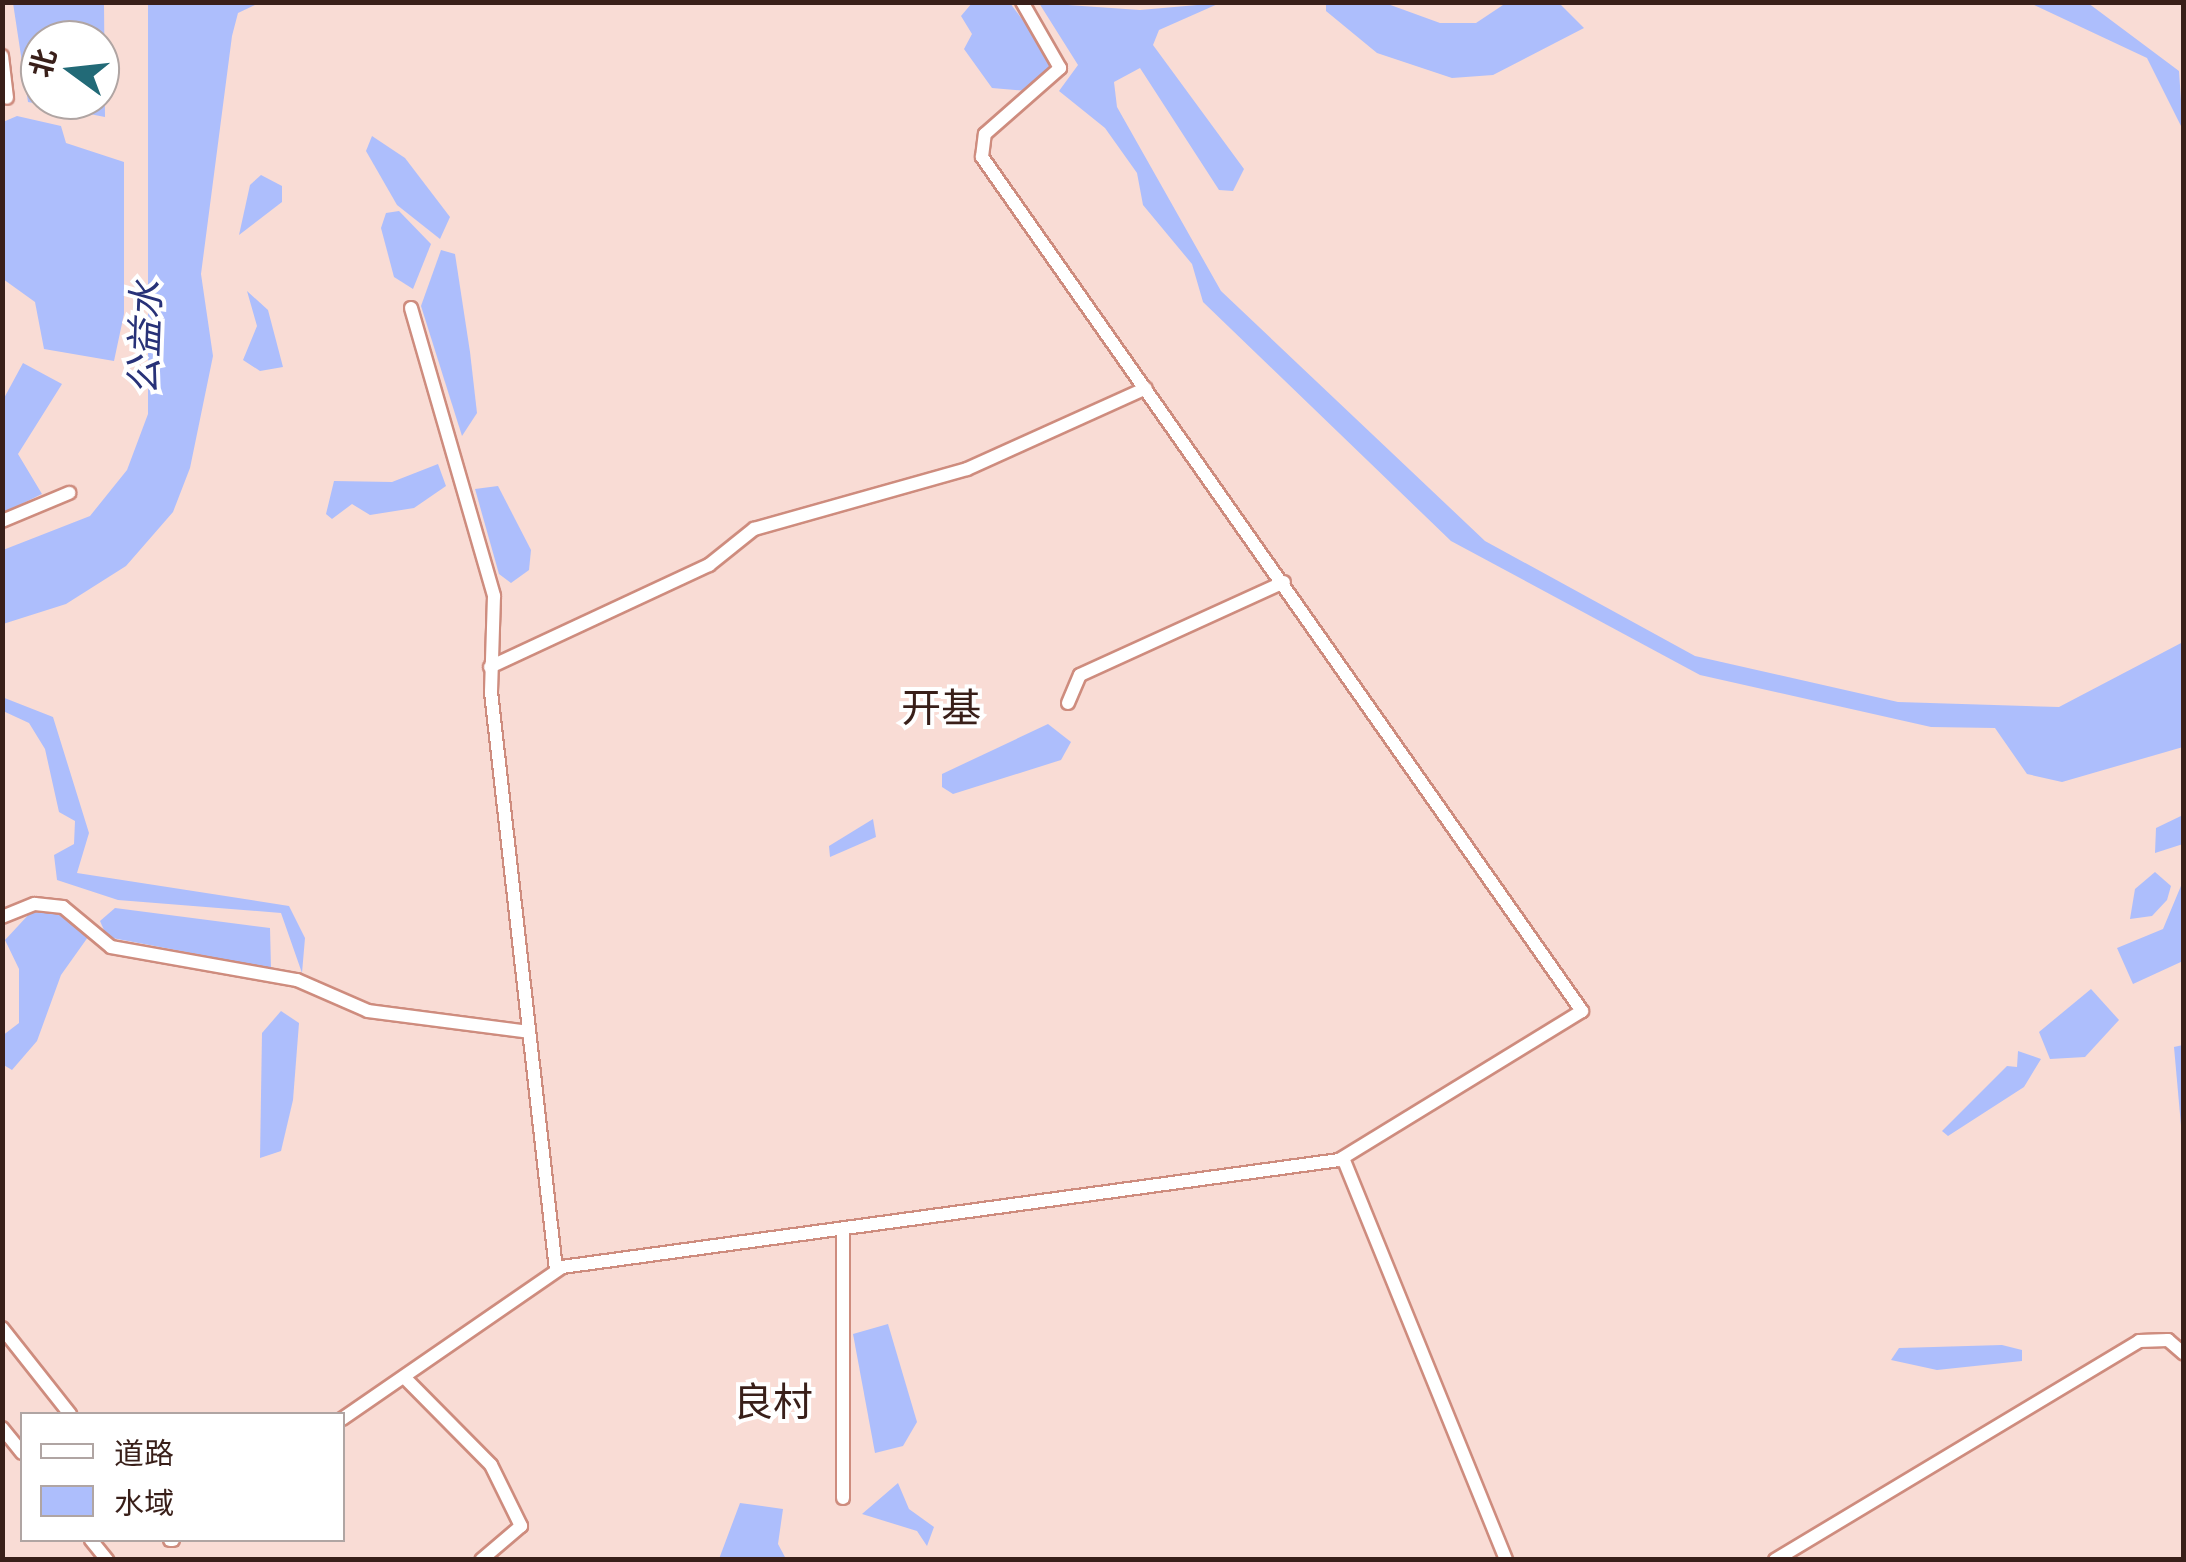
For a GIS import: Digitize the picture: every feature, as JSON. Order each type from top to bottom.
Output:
[{"type":"street","points":[[345,1417],[556,1270],[1343,1158],[1582,1011],[981,154],[986,134],[1060,68],[1022,2]]},
{"type":"street","points":[[2,56],[6,98]]},
{"type":"street","points":[[412,308],[492,583],[490,666],[556,1270]]},
{"type":"street","points":[[490,666],[709,565],[754,529],[967,469],[1146,388]]},
{"type":"street","points":[[2,521],[70,493]]},
{"type":"street","points":[[1068,704],[1080,675],[1284,582]]},
{"type":"street","points":[[2,916],[34,904],[62,907],[112,946],[297,980],[368,1011],[529,1032]]},
{"type":"street","points":[[1343,1158],[1506,1560]]},
{"type":"street","points":[[843,1498],[844,1230]]},
{"type":"street","points":[[2,1328],[68,1412]]},
{"type":"street","points":[[1775,1560],[2139,1341],[2168,1340],[2184,1354]]},
{"type":"street","points":[[406,1378],[491,1465],[521,1526],[481,1560]]},
{"type":"street","points":[[2,1428],[20,1450]]},
{"type":"water","points":[[13,3],[104,3],[104,20],[20,20],[20,49]]},
{"type":"water","points":[[148,3],[259,3],[238,13],[232,36],[201,274],[213,356],[190,468],[173,512],[126,566],[66,604],[3,624],[3,550],[90,516],[127,470],[148,414]]},
{"type":"water","points":[[972,3],[1010,3],[1050,57],[1051,71],[1028,91],[992,88],[964,49],[972,34],[961,16]]},
{"type":"water","points":[[1039,3],[1140,10],[1220,3],[1159,30],[1153,45],[1244,169],[1233,191],[1219,190],[1140,68],[1114,82],[1117,107],[1221,291],[1485,541],[1695,656],[1898,702],[2059,707],[2183,642],[2183,747],[2062,782],[2027,774],[1995,728],[1931,727],[1700,675],[1451,541],[1203,302],[1192,264],[1143,205],[1137,173],[1105,128],[1059,91],[1078,65]]},
{"type":"water","points":[[1326,3],[1385,3],[1440,23],[1476,23],[1506,3],[1559,3],[1584,28],[1493,75],[1452,78],[1377,53],[1326,11]]},
{"type":"water","points":[[2030,3],[2088,3],[2179,71],[2183,130],[2147,58]]},
{"type":"water","points":[[17,116],[20,120],[61,126],[66,143],[124,162],[124,314],[114,361],[44,349],[35,302],[3,279],[3,122]]},
{"type":"water","points":[[372,136],[405,158],[450,217],[440,239],[397,205],[366,151]]},
{"type":"water","points":[[261,175],[282,186],[282,202],[239,235],[250,185]]},
{"type":"water","points":[[399,211],[431,244],[413,289],[394,277],[381,228],[386,213]]},
{"type":"water","points":[[441,250],[455,254],[477,413],[462,436],[421,306]]},
{"type":"water","points":[[247,291],[268,310],[283,367],[260,371],[243,360],[257,326]]},
{"type":"water","points":[[23,363],[62,384],[18,454],[42,494],[3,513],[3,400]]},
{"type":"water","points":[[438,464],[446,486],[414,508],[370,515],[352,504],[332,519],[326,514],[334,481],[392,482]]},
{"type":"water","points":[[498,486],[531,550],[529,570],[511,583],[499,574],[475,489]]},
{"type":"water","points":[[2,697],[53,717],[89,833],[77,873],[289,906],[305,938],[302,973],[281,913],[118,900],[57,880],[54,855],[74,844],[75,821],[59,812],[45,749],[29,723],[3,711]]},
{"type":"water","points":[[1048,724],[1071,742],[1061,760],[953,794],[942,787],[942,774]]},
{"type":"water","points":[[2183,815],[2183,844],[2155,853],[2156,828]]},
{"type":"water","points":[[873,819],[876,837],[830,857],[829,846]]},
{"type":"water","points":[[2155,872],[2171,886],[2167,900],[2152,916],[2130,919],[2135,889]]},
{"type":"water","points":[[2183,881],[2183,961],[2133,984],[2117,948],[2163,929]]},
{"type":"water","points":[[115,908],[270,928],[271,968],[107,937],[100,921]]},
{"type":"water","points":[[31,912],[67,914],[88,937],[61,975],[37,1041],[12,1070],[2,1064],[2,1036],[19,1023],[19,969],[5,940]]},
{"type":"water","points":[[2091,989],[2119,1020],[2085,1057],[2050,1059],[2039,1032]]},
{"type":"water","points":[[281,1011],[299,1023],[293,1100],[281,1151],[260,1158],[262,1033]]},
{"type":"water","points":[[2184,1045],[2183,1148],[2174,1047]]},
{"type":"water","points":[[2018,1051],[2041,1059],[2024,1087],[1948,1136],[1942,1131],[2007,1066],[2017,1067]]},
{"type":"water","points":[[888,1324],[917,1422],[903,1446],[875,1453],[853,1334]]},
{"type":"water","points":[[2002,1345],[2022,1350],[2022,1361],[1937,1370],[1891,1360],[1899,1348]]},
{"type":"water","points":[[898,1483],[909,1509],[934,1527],[927,1546],[917,1531],[862,1514]]},
{"type":"water","points":[[740,1503],[783,1509],[778,1544],[786,1559],[719,1559]]},
{"type":"district","name":"开基","points":[[941,707]]},
{"type":"district","name":"良村","points":[[773,1401]]},
{"type":"water label","name":"公益水","points":[[144,338]]}]
